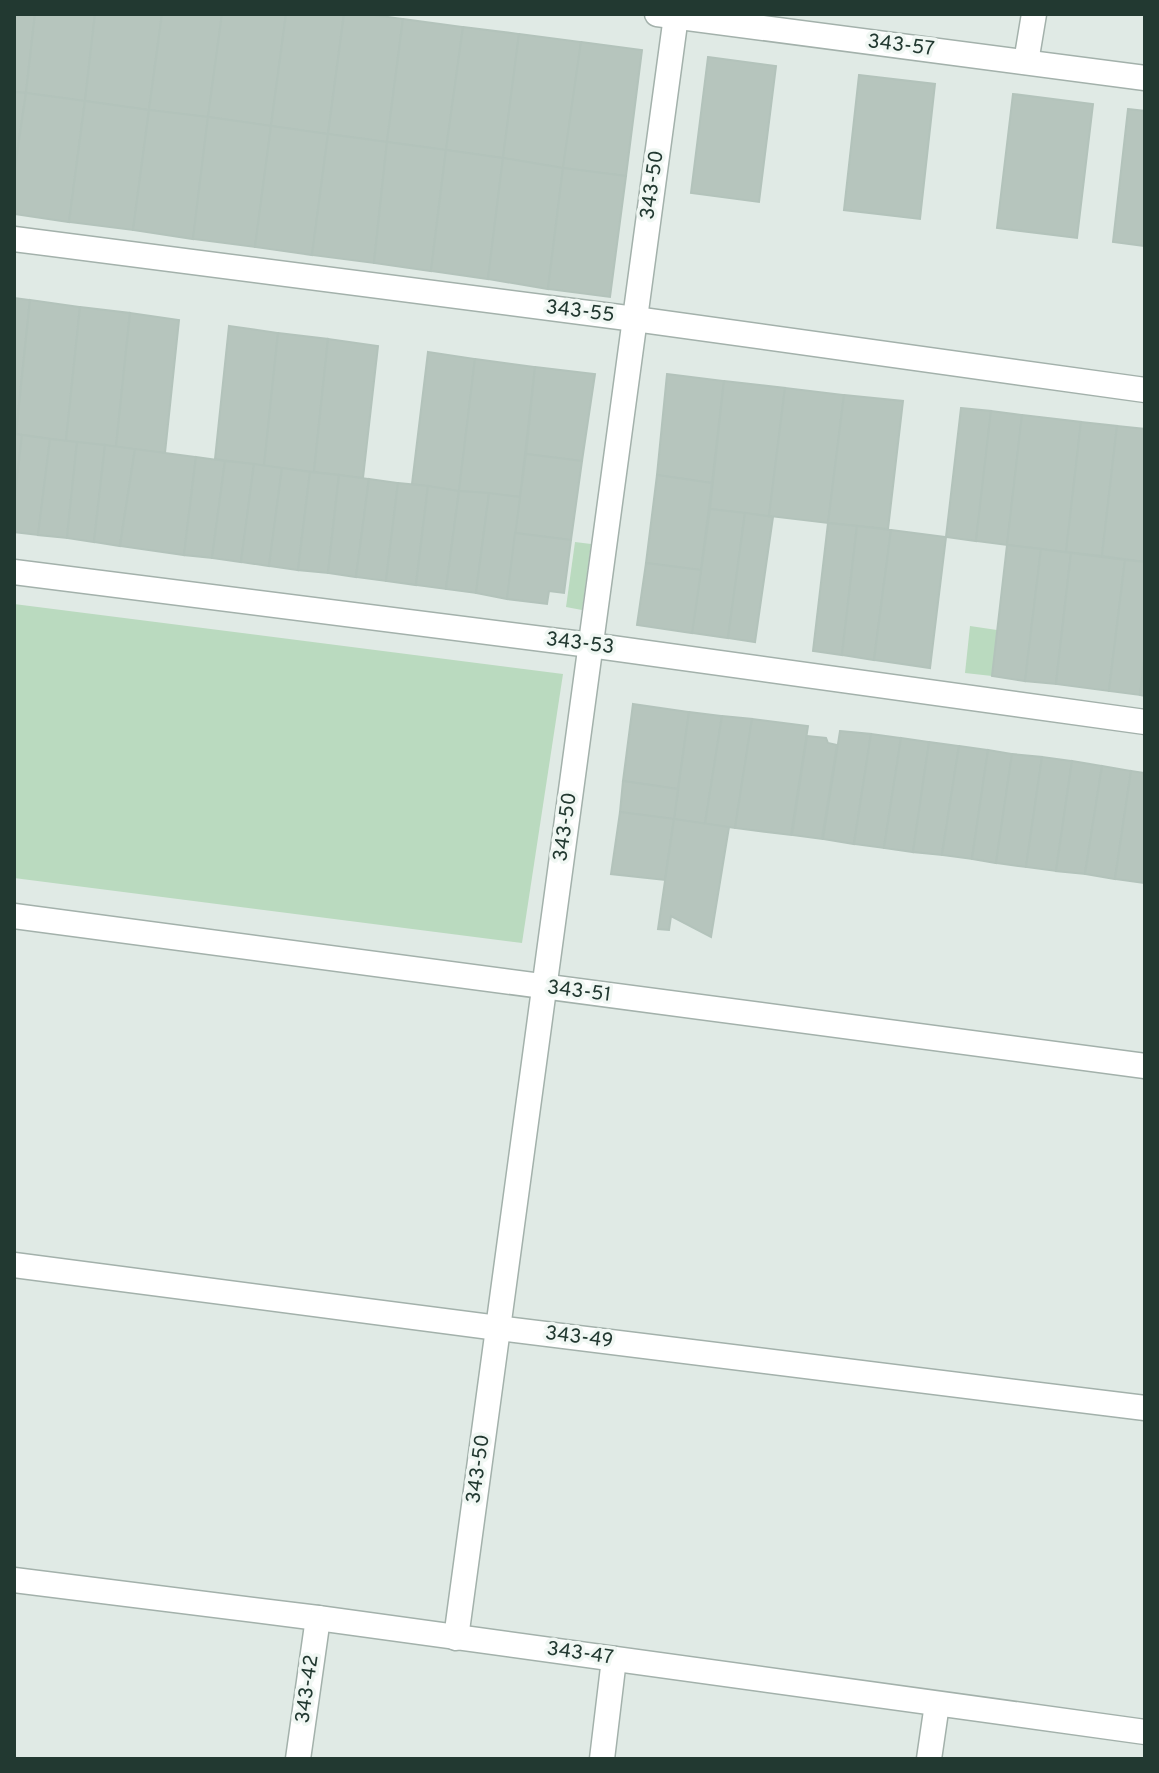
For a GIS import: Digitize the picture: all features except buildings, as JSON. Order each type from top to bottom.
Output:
[{"type":"street","points":[[1026,62],[1034,14]]},
{"type":"street","name":"343-57","points":[[667,15],[1145,78]]},
{"type":"street","name":"343-50","points":[[456,1638],[635,319],[667,15]]},
{"type":"street","name":"343-55","points":[[14,239],[635,319],[1145,390]]},
{"type":"street","name":"343-53","points":[[14,572],[590,645],[1145,722]]},
{"type":"street","name":"343-51","points":[[14,916],[1145,1066]]},
{"type":"street","name":"343-49","points":[[14,1265],[1145,1408]]},
{"type":"street","name":"343-47","points":[[14,1580],[318,1618],[1145,1732]]},
{"type":"street","name":"343-42","points":[[298,1759],[318,1618]]},
{"type":"street","points":[[602,1759],[614,1659]]},
{"type":"street","points":[[929,1759],[937,1704]]},
{"type":"green space","points":[[575,542],[591,544],[582,610],[566,607]]},
{"type":"green space","points":[[14,604],[563,674],[522,943],[14,878]]},
{"type":"green space","points":[[970,626],[997,630],[992,676],[965,673]]}]
